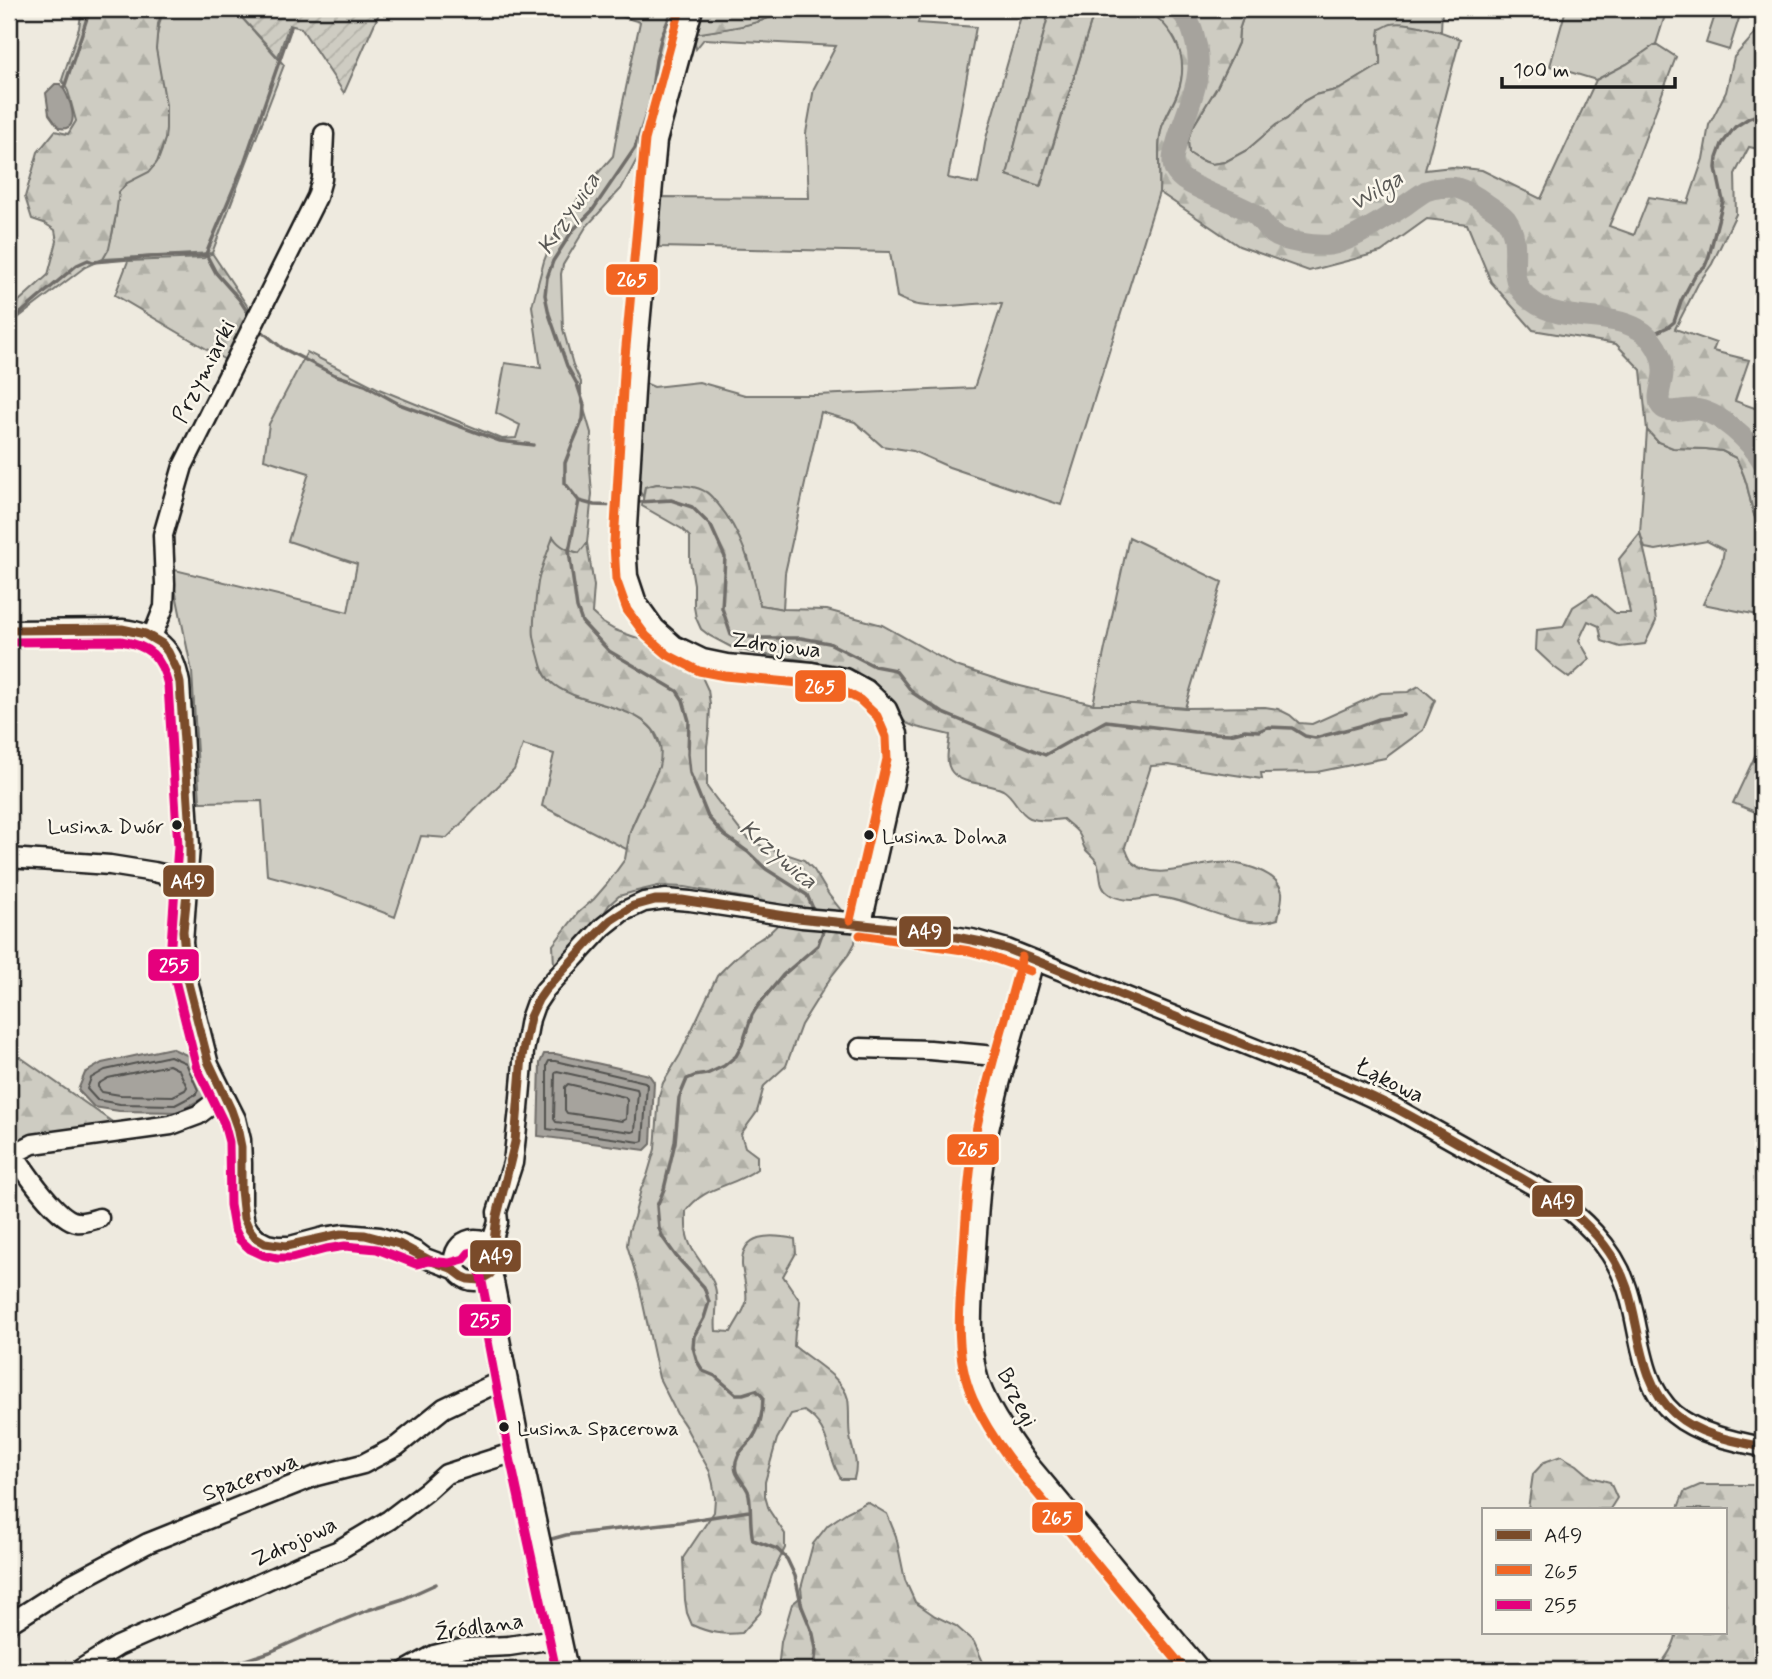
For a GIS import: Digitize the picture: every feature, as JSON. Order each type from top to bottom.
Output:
[{"type":"street","name":"Zdrojowa","points":[[694,9],[657,141],[637,358],[626,544],[628,576],[637,603],[654,628],[674,645],[703,659],[727,664],[845,678],[867,690],[887,709],[898,734],[899,760],[862,923]]},
{"type":"street","name":"Przymiarki","points":[[152,637],[164,607],[163,535],[183,466],[317,197],[322,179],[324,134]]},
{"type":"street","points":[[9,630],[138,631],[152,637],[169,652],[175,662],[180,683],[189,825],[183,942],[188,982],[209,1065],[236,1119],[242,1163],[245,1224],[257,1239],[267,1244],[289,1246],[345,1234],[380,1237],[464,1275],[484,1279],[492,1272],[496,1261],[494,1235],[498,1222],[497,1212],[513,1163],[530,1019],[545,990],[603,927],[622,912],[645,902],[666,899],[802,918],[862,923]]},
{"type":"street","points":[[9,858],[110,865],[188,880]]},
{"type":"street","name":"Łąkowa","points":[[862,923],[972,939],[1034,960],[1341,1083],[1463,1145],[1547,1193],[1587,1225],[1616,1263],[1626,1283],[1645,1364],[1660,1399],[1672,1413],[1699,1429],[1763,1447]]},
{"type":"street","name":"Brzegi","points":[[1034,960],[1006,1057],[987,1138],[972,1293],[973,1352],[980,1383],[998,1421],[1023,1457],[1201,1670]]},
{"type":"street","points":[[860,1048],[930,1050],[1006,1057]]},
{"type":"street","points":[[99,1219],[77,1223],[65,1217],[27,1174],[17,1159],[19,1151],[33,1144],[171,1125],[198,1115],[225,1096]]},
{"type":"street","points":[[417,1252],[447,1251],[466,1243],[481,1233],[490,1217],[497,1212]]},
{"type":"street","points":[[494,1250],[485,1241],[466,1243],[454,1259],[496,1313]]},
{"type":"street","points":[[492,1272],[507,1378],[568,1670]]},
{"type":"street","name":"Spacerowa","points":[[10,1623],[71,1584],[148,1542],[316,1476],[363,1464],[397,1446],[444,1408],[507,1378]]},
{"type":"street","name":"Zdrojowa","points":[[81,1669],[118,1646],[300,1564],[337,1551],[390,1520],[446,1474],[521,1450]]},
{"type":"street","name":"Źródlana","points":[[407,1670],[434,1655],[451,1651],[561,1638]]},
{"type":"green space","points":[[1140,8],[1154,14],[1168,27],[1178,43],[1182,72],[1177,93],[1160,135],[1159,192],[1061,505],[949,467],[913,451],[882,446],[855,422],[821,412],[785,573],[783,609],[760,605],[748,557],[669,485],[645,487],[643,497],[637,487],[645,383],[654,387],[699,382],[745,395],[817,395],[974,388],[1002,304],[929,306],[904,301],[897,297],[890,252],[659,247],[661,197],[809,198],[806,133],[814,88],[836,46],[704,39],[696,49],[693,34],[753,23],[787,9],[922,9],[918,23],[976,27],[948,178],[978,184],[986,138],[1023,9],[1050,9],[1007,175],[1041,185],[1095,9]]},
{"type":"green space","points":[[82,9],[163,9],[158,24],[156,49],[166,105],[165,139],[157,162],[149,172],[127,183],[119,192],[109,249],[103,259],[85,267],[14,321],[19,301],[48,275],[57,241],[55,230],[32,219],[25,197],[38,152],[55,131],[68,134],[76,121],[68,91],[62,80],[79,28]]},
{"type":"green space","points":[[163,9],[234,9],[284,65],[212,253],[103,259],[112,237],[119,192],[128,182],[155,165],[164,144],[166,117],[156,45]]},
{"type":"green space","points":[[234,9],[381,9],[344,93],[301,28],[289,25],[278,57]]},
{"type":"green space","points":[[596,9],[679,9],[642,150],[621,189],[586,227],[563,265],[561,274],[563,329],[573,365],[581,382],[581,399],[591,433],[592,494],[587,543],[580,553],[562,546],[554,538],[539,579],[541,664],[550,681],[575,696],[632,713],[647,724],[653,730],[662,757],[632,826],[628,850],[542,806],[554,754],[523,745],[514,770],[447,838],[421,836],[395,917],[333,893],[267,875],[262,801],[200,802],[192,672],[171,569],[348,612],[357,564],[288,541],[309,473],[264,459],[269,424],[307,352],[379,389],[502,439],[516,438],[520,425],[496,413],[505,363],[541,368],[532,306],[544,261],[553,238],[585,188],[613,156],[640,22]]},
{"type":"green space","points":[[701,9],[787,9],[753,23],[693,34]]},
{"type":"green space","points":[[1050,9],[1095,9],[1040,186],[1007,175]]},
{"type":"green space","points":[[1146,9],[1246,9],[1238,43],[1217,87],[1191,130],[1189,153],[1200,160],[1212,164],[1225,162],[1247,150],[1287,119],[1304,101],[1315,95],[1340,89],[1380,65],[1380,29],[1398,23],[1416,25],[1460,39],[1425,170],[1452,167],[1482,170],[1541,199],[1596,80],[1627,64],[1656,44],[1676,57],[1609,226],[1634,235],[1649,197],[1688,203],[1703,159],[1709,125],[1726,92],[1734,57],[1763,25],[1763,150],[1749,147],[1735,174],[1736,214],[1712,264],[1698,284],[1675,329],[1716,343],[1713,351],[1749,360],[1735,401],[1763,411],[1763,532],[1755,517],[1746,482],[1736,458],[1722,451],[1673,448],[1658,442],[1647,430],[1641,370],[1616,344],[1533,330],[1491,282],[1467,224],[1427,219],[1381,252],[1309,271],[1239,246],[1159,192],[1160,135],[1178,92],[1182,67],[1181,56],[1172,35],[1165,25]]},
{"type":"green space","points":[[1246,9],[1442,9],[1441,31],[1405,24],[1378,41],[1381,65],[1340,89],[1315,95],[1304,101],[1287,119],[1247,150],[1225,162],[1212,164],[1189,154],[1188,141],[1191,130],[1217,87],[1238,43]]},
{"type":"green space","points":[[1566,9],[1667,9],[1656,44],[1627,64],[1596,80],[1550,66]]},
{"type":"green space","points":[[1717,9],[1742,9],[1729,50],[1706,43]]},
{"type":"green space","points":[[212,253],[254,316],[227,361],[115,295],[128,261],[204,258]]},
{"type":"green space","points":[[1647,430],[1658,442],[1673,448],[1722,451],[1736,458],[1746,482],[1755,517],[1763,532],[1763,616],[1703,604],[1722,562],[1724,550],[1707,541],[1656,550],[1645,548],[1640,533]]},
{"type":"green space","points":[[657,484],[695,487],[708,493],[718,504],[734,527],[745,552],[760,605],[783,609],[827,610],[882,625],[956,666],[1012,684],[1093,704],[1185,708],[1265,707],[1278,709],[1299,723],[1312,724],[1381,693],[1408,692],[1419,686],[1435,700],[1423,730],[1385,758],[1317,772],[1261,773],[1262,779],[1168,765],[1151,766],[1125,847],[1132,862],[1141,868],[1162,872],[1217,863],[1255,868],[1279,884],[1282,895],[1278,919],[1248,922],[1172,899],[1120,899],[1103,888],[1096,860],[1085,849],[1077,832],[1063,819],[1030,818],[1022,813],[1003,790],[962,780],[952,772],[948,764],[950,735],[906,723],[876,688],[857,675],[836,665],[731,647],[701,629],[694,607],[690,537],[682,529],[642,506],[645,487]]},
{"type":"green space","points":[[1640,533],[1650,575],[1656,621],[1645,644],[1620,647],[1602,641],[1599,626],[1588,621],[1579,640],[1590,659],[1569,678],[1536,650],[1537,630],[1563,627],[1573,607],[1593,594],[1615,613],[1630,613],[1619,559]]},
{"type":"green space","points":[[553,537],[564,548],[579,553],[587,543],[594,586],[592,613],[615,630],[657,642],[683,655],[702,677],[710,704],[707,787],[749,839],[804,860],[856,929],[855,943],[849,954],[801,1025],[786,1066],[764,1086],[757,1112],[741,1134],[745,1147],[757,1156],[757,1169],[710,1191],[686,1211],[686,1232],[690,1245],[715,1287],[716,1331],[731,1332],[745,1306],[742,1265],[746,1246],[767,1236],[795,1239],[796,1253],[783,1276],[800,1301],[794,1346],[833,1376],[848,1399],[849,1432],[856,1462],[854,1479],[841,1479],[824,1433],[804,1411],[791,1414],[777,1439],[765,1482],[765,1496],[769,1510],[785,1534],[785,1548],[772,1575],[760,1613],[742,1633],[716,1633],[698,1628],[692,1625],[687,1613],[683,1558],[714,1512],[713,1484],[710,1472],[659,1378],[639,1285],[627,1245],[641,1189],[655,1149],[659,1096],[663,1083],[680,1055],[717,976],[781,920],[775,908],[751,899],[685,887],[658,886],[619,896],[576,949],[554,966],[553,945],[578,913],[607,884],[625,859],[630,831],[659,767],[660,745],[653,730],[639,719],[622,710],[564,691],[550,681],[544,672],[534,639],[534,620],[538,582]]},
{"type":"green space","points":[[1129,537],[1222,582],[1185,708],[1093,704]]},
{"type":"green space","points":[[1763,739],[1763,815],[1733,803]]},
{"type":"green space","points":[[9,1057],[20,1057],[115,1124],[98,1135],[9,1151]]},
{"type":"green space","points":[[1561,1456],[1591,1477],[1610,1482],[1617,1498],[1611,1508],[1528,1508],[1533,1474],[1544,1462]]},
{"type":"green space","points":[[1700,1485],[1763,1485],[1763,1670],[1656,1670],[1669,1652],[1676,1634],[1726,1634],[1726,1508],[1678,1508],[1684,1492]]},
{"type":"green space","points":[[867,1502],[887,1514],[896,1536],[905,1580],[915,1602],[956,1626],[974,1642],[983,1662],[983,1670],[778,1670],[781,1642],[792,1604],[802,1596],[801,1588],[813,1544],[828,1525]]},
{"type":"water","points":[[55,84],[60,84],[64,89],[70,103],[73,119],[67,128],[59,128],[49,114],[46,93]]},
{"type":"water","points":[[171,1048],[191,1057],[208,1095],[178,1112],[119,1111],[94,1107],[78,1090],[85,1073],[102,1063]]},
{"type":"water","points":[[544,1054],[556,1054],[649,1075],[654,1082],[651,1144],[645,1150],[538,1136],[540,1063]]},
{"type":"waterway","points":[[64,88],[90,9]]},
{"type":"waterway","points":[[171,9],[202,14]]},
{"type":"waterway","name":"Krzywica","points":[[579,501],[565,483],[565,463],[583,419],[584,405],[549,314],[545,295],[547,278],[553,261],[573,230],[592,211],[635,148],[650,102],[662,35],[673,9]]},
{"type":"waterway","name":"Wilga","points":[[1178,9],[1187,19],[1198,53],[1194,92],[1173,158],[1175,170],[1182,179],[1254,214],[1278,237],[1316,245],[1338,243],[1358,235],[1426,191],[1450,187],[1469,192],[1506,219],[1512,230],[1515,272],[1522,292],[1532,301],[1557,313],[1612,320],[1643,332],[1653,342],[1662,360],[1660,405],[1666,410],[1694,409],[1714,415],[1742,437],[1763,462]]},
{"type":"waterway","points":[[250,316],[216,273],[206,254],[243,166],[291,27]]},
{"type":"waterway","points":[[1648,336],[1674,322],[1681,301],[1709,256],[1723,201],[1716,168],[1722,144],[1735,127],[1763,113]]},
{"type":"waterway","points":[[9,323],[77,265],[88,260],[93,262],[206,254]]},
{"type":"waterway","points":[[258,328],[282,348],[335,375],[365,385],[399,404],[500,441],[533,445]]},
{"type":"waterway","points":[[639,502],[671,500],[692,507],[711,526],[725,557],[722,608],[731,635],[801,638],[829,643],[874,666],[895,670],[913,693],[943,713],[1045,755],[1106,721],[1230,734],[1245,730],[1259,731],[1268,727],[1292,728],[1305,736],[1315,738],[1379,719],[1404,715]]},
{"type":"waterway","name":"Krzywica","points":[[579,501],[569,551],[577,608],[582,622],[609,651],[677,691],[683,700],[689,721],[690,773],[708,817],[724,835],[766,869],[807,895],[816,915]]},
{"type":"waterway","points":[[579,501],[594,505],[621,506]]},
{"type":"waterway","name":"Krzywica","points":[[814,1670],[816,1649],[813,1634],[802,1607],[795,1576],[787,1559],[777,1549],[753,1540],[749,1495],[735,1467],[738,1456],[755,1434],[762,1413],[763,1397],[756,1390],[736,1394],[715,1376],[703,1371],[697,1361],[693,1347],[694,1336],[709,1302],[704,1287],[663,1238],[657,1206],[664,1189],[675,1142],[679,1098],[687,1079],[707,1074],[724,1066],[736,1056],[757,1007],[783,975],[818,945],[823,931],[820,925]]},
{"type":"waterway","points":[[548,1540],[566,1535],[749,1511]]},
{"type":"waterway","points":[[215,1670],[270,1652],[436,1584]]},
{"type":"transit line","name":"265","points":[[680,9],[645,140],[625,357],[614,543],[616,579],[627,610],[646,636],[668,655],[699,671],[841,690],[860,700],[877,716],[886,737],[887,759],[850,920]]},
{"type":"transit line","name":"A49","points":[[9,630],[122,629],[145,634],[162,644],[177,671],[190,832],[190,864],[183,931],[188,983],[208,1061],[237,1127],[241,1147],[244,1218],[255,1237],[265,1243],[286,1246],[341,1234],[365,1235],[399,1244],[451,1268],[468,1279],[480,1280],[490,1274],[496,1261],[494,1241],[497,1216],[515,1142],[522,1056],[530,1017],[545,990],[592,939],[611,920],[633,906],[655,900],[682,900],[798,918],[930,932],[1007,949],[1341,1083],[1399,1110],[1533,1185],[1581,1220],[1612,1256],[1632,1304],[1648,1372],[1663,1401],[1675,1414],[1694,1427],[1716,1436],[1763,1447]]},
{"type":"transit line","name":"255","points":[[9,642],[121,641],[147,649],[162,667],[168,685],[178,846],[171,944],[176,984],[197,1068],[224,1123],[229,1142],[230,1205],[234,1228],[240,1240],[250,1249],[277,1258],[292,1258],[345,1246],[377,1249],[416,1264],[429,1261],[449,1263],[464,1259],[474,1252],[483,1256],[480,1272],[486,1302],[484,1313],[487,1336],[509,1453],[556,1670]]},
{"type":"transit line","name":"265","points":[[860,935],[970,951],[1030,971]]},
{"type":"transit line","name":"265","points":[[1022,957],[986,1087],[973,1148],[960,1297],[959,1332],[963,1366],[973,1399],[1002,1449],[1185,1670]]},
{"type":"place","name":"Lusina Dwór","points":[[177,825]]},
{"type":"place","name":"Lusina Dolna","points":[[869,835]]},
{"type":"place","name":"Lusina Spacerowa","points":[[504,1427]]}]
